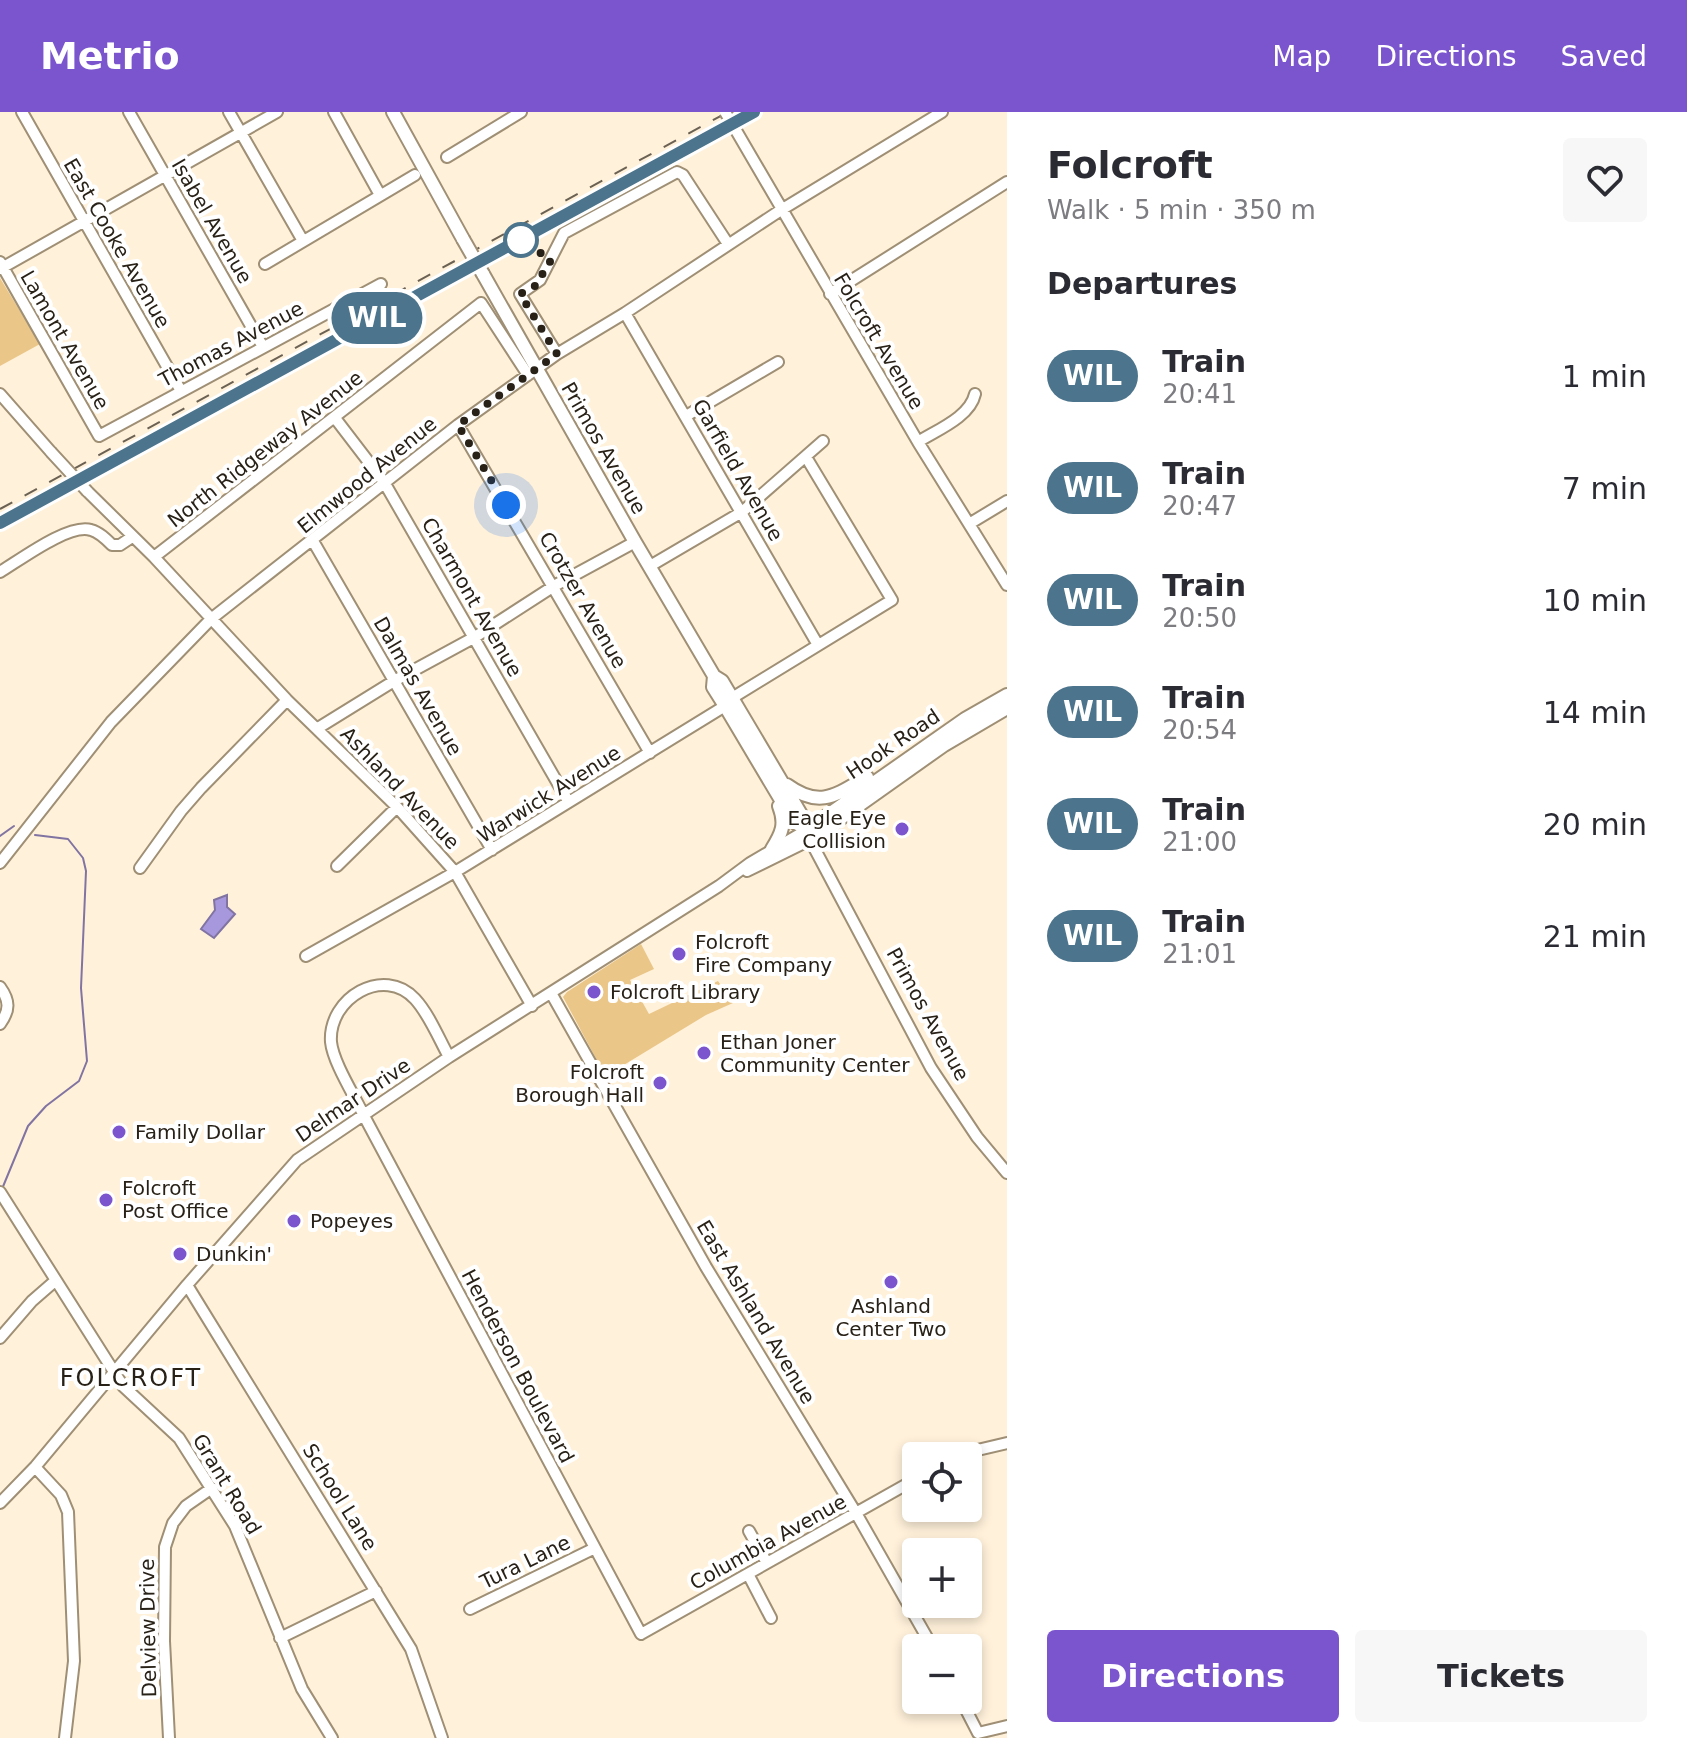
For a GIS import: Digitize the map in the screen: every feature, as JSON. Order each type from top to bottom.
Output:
[{"type":"main road","name":"Primos Avenue","points":[[393,112],[483,274],[532,372],[714,676],[713,687],[728,702],[775,782],[794,822],[805,832]]},
{"type":"main road","name":"Hook Road","points":[[805,832],[899,763],[973,713],[1007,695]]},
{"type":"main road","name":"Hook Road","points":[[805,832],[1007,708]]},
{"type":"main road","points":[[775,782],[807,797],[827,798],[899,763]]},
{"type":"main road","points":[[772,849],[781,836],[784,823],[775,782]]},
{"type":"street","name":"East Cooke Avenue","points":[[22,112],[181,391]]},
{"type":"street","name":"Isabel Avenue","points":[[129,112],[263,347]]},
{"type":"street","points":[[229,112],[303,241]]},
{"type":"street","points":[[1,266],[277,112]]},
{"type":"street","points":[[334,112],[380,195]]},
{"type":"street","points":[[447,157],[521,112]]},
{"type":"street","name":"Folcroft Avenue","points":[[725,112],[918,442],[1007,585]]},
{"type":"street","name":"Elmwood Avenue","points":[[0,863],[111,722],[211,619],[458,425],[557,354],[781,210],[942,112]]},
{"type":"street","points":[[557,354],[520,294],[540,280],[564,233],[677,172],[683,175],[728,244]]},
{"type":"street","points":[[265,264],[415,175]]},
{"type":"street","points":[[830,294],[1007,182]]},
{"type":"street","name":"Lamont Avenue","points":[[1,266],[99,436]]},
{"type":"street","name":"Thomas Avenue","points":[[99,436],[381,284]]},
{"type":"street","name":"North Ridgeway Avenue","points":[[154,557],[481,303],[532,372]]},
{"type":"street","name":"Garfield Avenue","points":[[625,313],[818,645]]},
{"type":"street","points":[[686,416],[778,362]]},
{"type":"street","points":[[0,394],[87,491],[211,619]]},
{"type":"street","points":[[918,442],[966,410],[973,403],[975,394]]},
{"type":"street","name":"Charmont Avenue","points":[[335,418],[384,482],[568,801]]},
{"type":"street","name":"Crotzer Avenue","points":[[458,425],[650,753]]},
{"type":"street","points":[[650,566],[742,512],[823,441]]},
{"type":"street","name":"Warwick Avenue","points":[[306,956],[492,850],[892,600],[806,457]]},
{"type":"street","points":[[969,524],[1007,501]]},
{"type":"street","points":[[0,572],[73,529],[96,532],[112,545],[120,545],[132,537]]},
{"type":"street","name":"Dalmas Avenue","points":[[313,541],[492,850]]},
{"type":"street","points":[[318,728],[394,681],[475,637],[554,586],[635,542]]},
{"type":"street","name":"Ashland Avenue","points":[[211,619],[287,700],[397,807],[455,872],[532,1006]]},
{"type":"street","points":[[140,868],[181,811],[287,700]]},
{"type":"street","points":[[337,866],[397,807]]},
{"type":"street","name":"Delmar Drive","points":[[731,878],[772,849],[805,832]]},
{"type":"street","name":"Delmar Drive","points":[[0,1503],[35,1467],[187,1285],[297,1160],[449,1057],[805,832]]},
{"type":"street","name":"Primos Avenue","points":[[805,832],[931,1068],[977,1137],[1007,1173]]},
{"type":"street","name":"Henderson Boulevard","points":[[449,1057],[416,999],[403,989],[374,986],[344,1002],[334,1016],[331,1046],[363,1114],[641,1634]]},
{"type":"street","points":[[0,987],[8,1002],[7,1013],[0,1024]]},
{"type":"street","name":"East Ashland Avenue","points":[[551,993],[706,1267],[856,1513],[925,1634]]},
{"type":"street","name":"Grant Road","points":[[0,1192],[123,1386],[179,1438],[212,1488],[249,1556],[302,1689],[332,1738]]},
{"type":"street","points":[[0,1338],[32,1301],[55,1281]]},
{"type":"street","name":"School Lane","points":[[187,1285],[411,1649],[442,1738]]},
{"type":"street","points":[[982,1449],[1007,1443]]},
{"type":"street","points":[[35,1467],[61,1495],[68,1512],[74,1661],[65,1738]]},
{"type":"street","name":"Columbia Avenue","points":[[641,1634],[902,1487]]},
{"type":"street","name":"Delview Drive","points":[[169,1738],[164,1641],[165,1547],[173,1523],[186,1506],[212,1488]]},
{"type":"street","points":[[749,1531],[767,1563]]},
{"type":"street","name":"Tura Lane","points":[[470,1609],[595,1548]]},
{"type":"street","points":[[748,1574],[771,1618]]},
{"type":"street","points":[[280,1638],[376,1591]]},
{"type":"street","points":[[968,1714],[978,1733],[1007,1726]]},
{"type":"shaded area","points":[[0,278],[40,344],[0,366]]},
{"type":"shaded area","points":[[227,895],[227,907],[235,914],[214,938],[201,929],[215,910],[214,900]]},
{"type":"shaded area","points":[[641,944],[654,969],[630,980],[649,1014],[718,981],[733,1003],[706,1015],[609,1074],[601,1068],[563,997]]},
{"type":"waterway","points":[[0,836],[14,826]]},
{"type":"waterway","points":[[2,1189],[28,1126],[46,1106],[79,1081],[87,1061],[81,988],[86,871],[83,858],[68,839],[35,835]]},
{"type":"railway","points":[[0,509],[728,112]]},
{"type":"railway","points":[[0,523],[754,112]]},
{"type":"train","name":"WIL","points":[[0,523],[754,112]]},
{"type":"place","name":"Eagle Eye Collision","points":[[902,829]]},
{"type":"place","name":"Folcroft Fire Company","points":[[679,954]]},
{"type":"place","name":"Folcroft Library","points":[[594,992]]},
{"type":"place","name":"Ethan Joner Community Center","points":[[704,1053]]},
{"type":"place","name":"Folcroft Borough Hall","points":[[660,1083]]},
{"type":"place","name":"Family Dollar","points":[[119,1132]]},
{"type":"place","name":"Folcroft Post Office","points":[[106,1200]]},
{"type":"place","name":"Popeyes","points":[[294,1221]]},
{"type":"place","name":"Dunkin'","points":[[180,1254]]},
{"type":"place","name":"Ashland Center Two","points":[[891,1282]]},
{"type":"district","name":"FOLCROFT","points":[[131,1378]]},
{"type":"route","points":[[506,505],[458,425],[557,354],[520,294],[535,286],[551,260],[521,240]]}]
